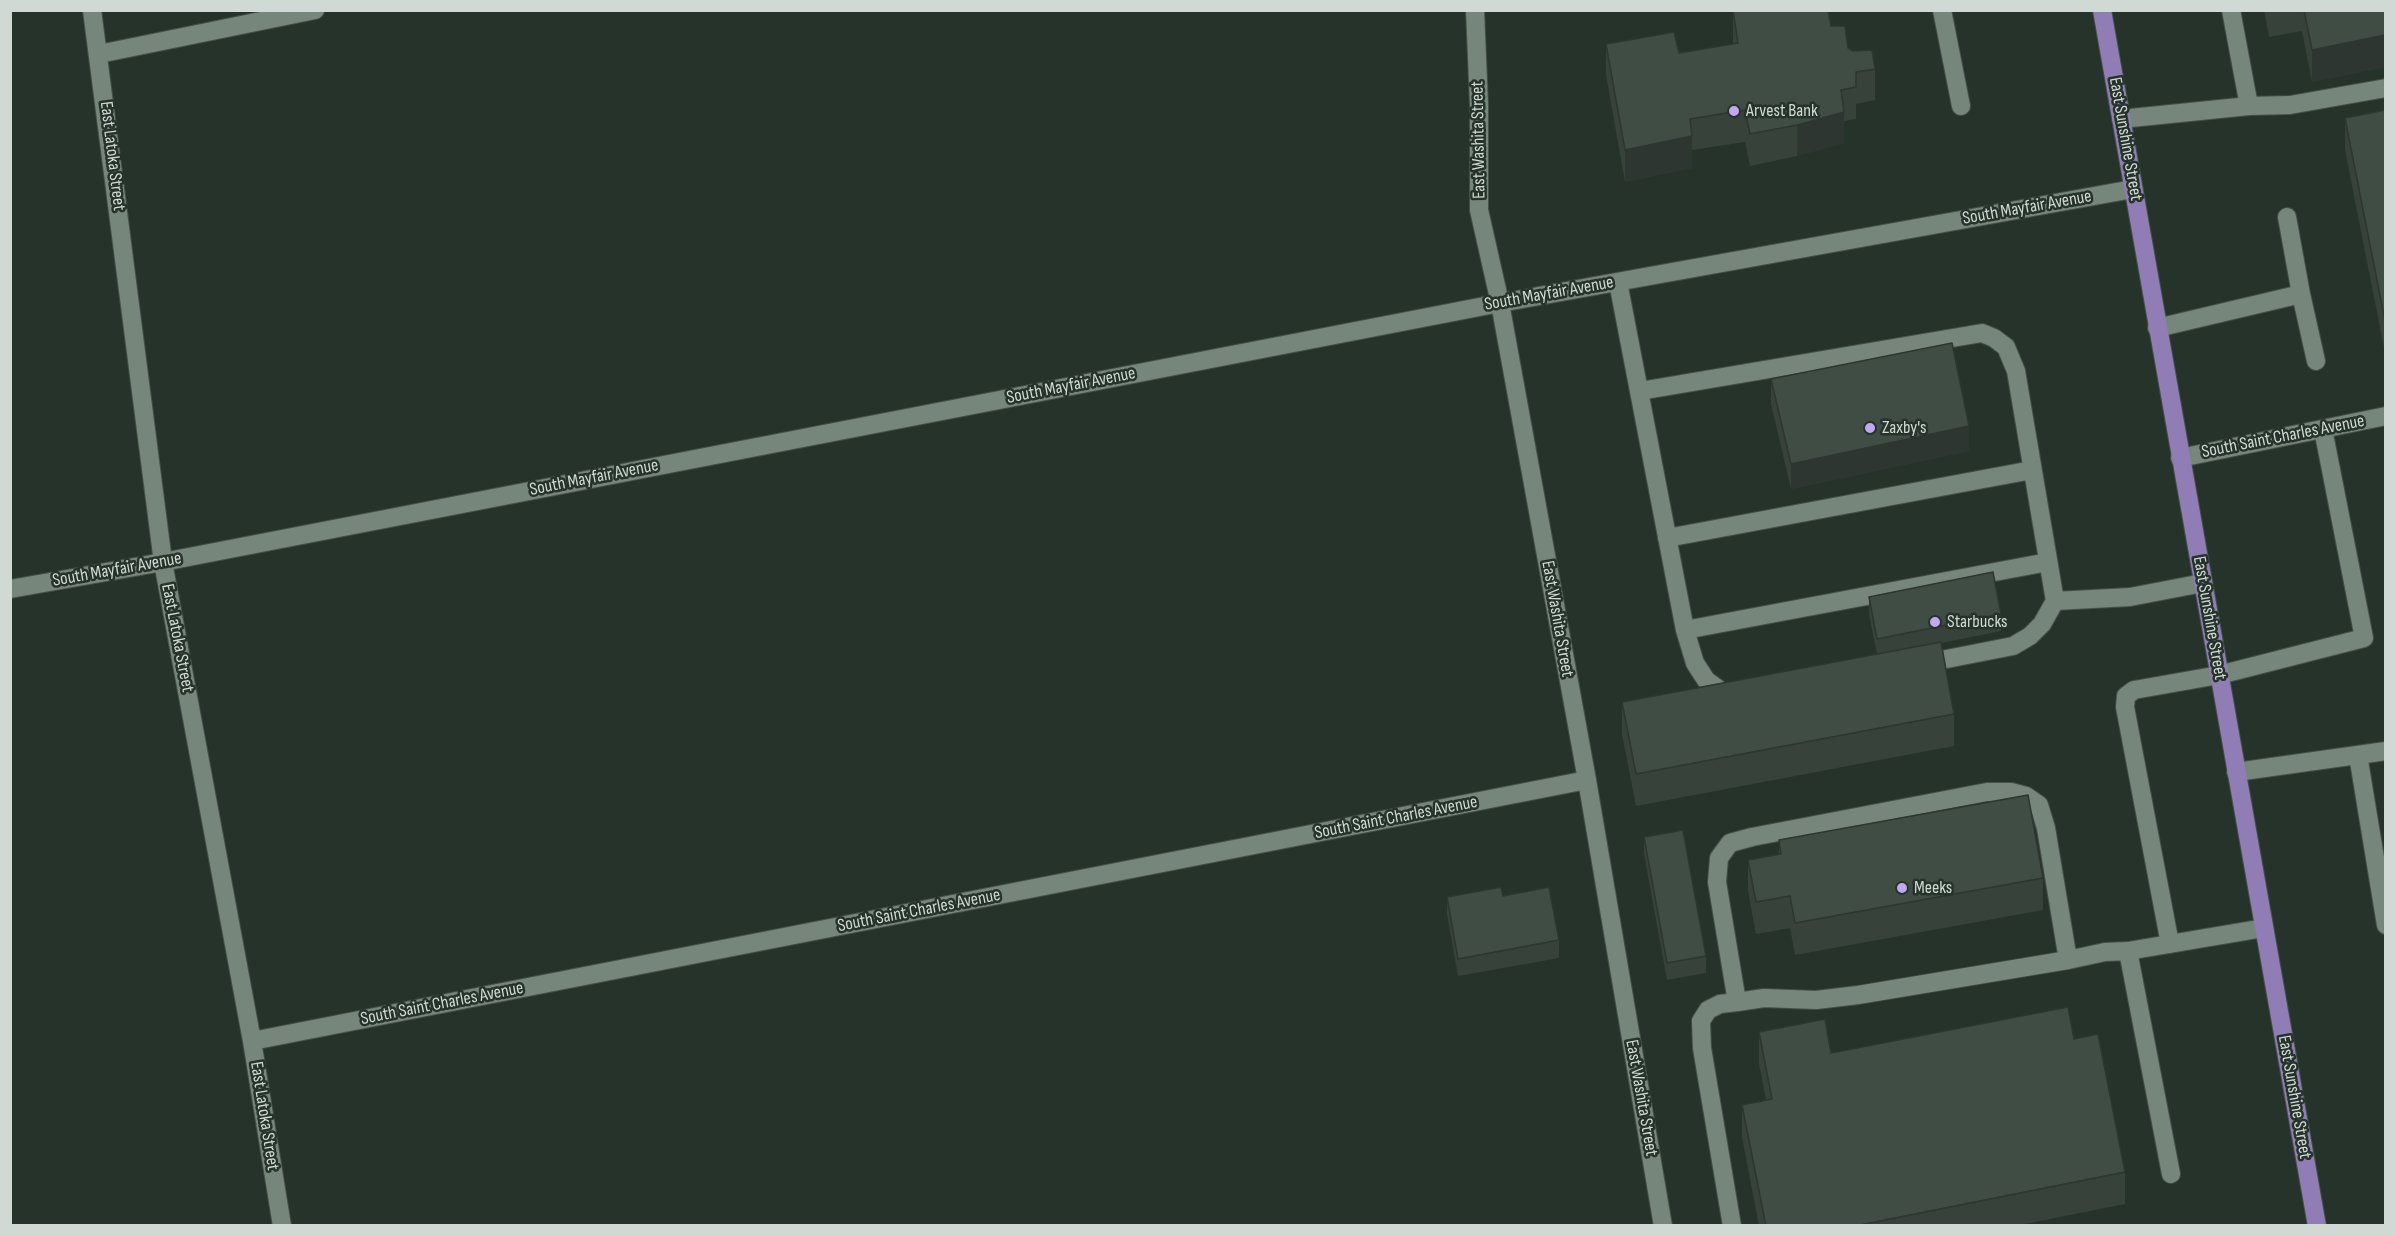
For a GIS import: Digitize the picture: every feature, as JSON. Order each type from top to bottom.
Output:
[{"type":"main road","name":"East Sunshine Street","points":[[2102,10],[2317,1226]]},
{"type":"street","name":"East Latoka Street","points":[[92,10],[163,562],[252,1041],[282,1226]]},
{"type":"street","points":[[99,54],[315,10]]},
{"type":"street","name":"East Washita Street","points":[[1475,10],[1479,105],[1479,210],[1500,303],[1587,780],[1664,1226]]},
{"type":"street","points":[[1942,10],[1961,106]]},
{"type":"street","points":[[2231,10],[2248,106]]},
{"type":"street","points":[[2121,120],[2248,106],[2290,105],[2385,88]]},
{"type":"street","name":"South Mayfair Avenue","points":[[10,589],[163,562],[1500,303],[2133,189]]},
{"type":"street","points":[[2287,217],[2316,361]]},
{"type":"street","points":[[1618,282],[1667,538],[1695,663],[1706,680],[1725,694],[1757,695]]},
{"type":"street","points":[[2157,328],[2301,294]]},
{"type":"street","points":[[1640,391],[1982,333],[2006,347],[2016,371],[2055,602],[2042,624],[2030,636],[2013,646],[1908,667]]},
{"type":"street","name":"South Saint Charles Avenue","points":[[2180,458],[2385,416]]},
{"type":"street","points":[[2170,944],[2125,706],[2126,696],[2134,690],[2219,675],[2364,639],[2323,429]]},
{"type":"street","points":[[1667,538],[2032,470]]},
{"type":"street","points":[[1686,630],[2048,562]]},
{"type":"street","points":[[2055,602],[2130,597],[2203,583]]},
{"type":"street","points":[[2236,772],[2385,751]]},
{"type":"street","points":[[2358,755],[2385,925]]},
{"type":"street","name":"South Saint Charles Avenue","points":[[252,1041],[1587,780]]},
{"type":"street","points":[[1737,1002],[1717,882],[1719,858],[1730,843],[1987,792],[2011,792],[2026,796],[2039,805],[2046,828],[2068,960]]},
{"type":"street","points":[[1732,1226],[1702,1048],[1701,1021],[1708,1010],[1720,1004],[1764,998],[1816,1000],[2264,928]]},
{"type":"street","points":[[2128,951],[2171,1174]]},
{"type":"building","name":"Arvest Bank","points":[[1733,10],[1828,10],[1831,26],[1845,26],[1848,48],[1853,51],[1872,50],[1875,69],[1856,72],[1856,87],[1841,90],[1844,112],[1797,125],[1750,134],[1745,110],[1690,119],[1692,136],[1625,150],[1606,44],[1674,32],[1679,53],[1738,43]]},
{"type":"building","points":[[2304,10],[2385,10],[2385,35],[2312,50]]},
{"type":"building","points":[[2385,110],[2385,321],[2345,118]]},
{"type":"building","name":"Zaxby's","points":[[1952,343],[1969,426],[1791,464],[1771,379]]},
{"type":"building","points":[[1993,572],[2001,614],[1877,639],[1869,597]]},
{"type":"building","points":[[1941,642],[1954,714],[1636,774],[1622,702]]},
{"type":"building","points":[[2028,795],[2043,878],[1795,923],[1790,896],[1756,902],[1748,860],[1781,854],[1779,840]]},
{"type":"building","points":[[1683,830],[1706,956],[1667,963],[1644,837]]},
{"type":"building","points":[[1501,887],[1503,896],[1549,887],[1559,940],[1458,959],[1447,897]]},
{"type":"building","points":[[2068,1007],[2074,1039],[2098,1034],[2125,1172],[1855,1226],[1766,1226],[1742,1105],[1772,1099],[1759,1032],[1825,1019],[1831,1053]]},
{"type":"place","name":"Arvest Bank","points":[[1734,111]]},
{"type":"place","name":"Zaxby's","points":[[1870,428]]},
{"type":"place","name":"Starbucks","points":[[1935,622]]},
{"type":"place","name":"Meeks","points":[[1902,888]]}]
